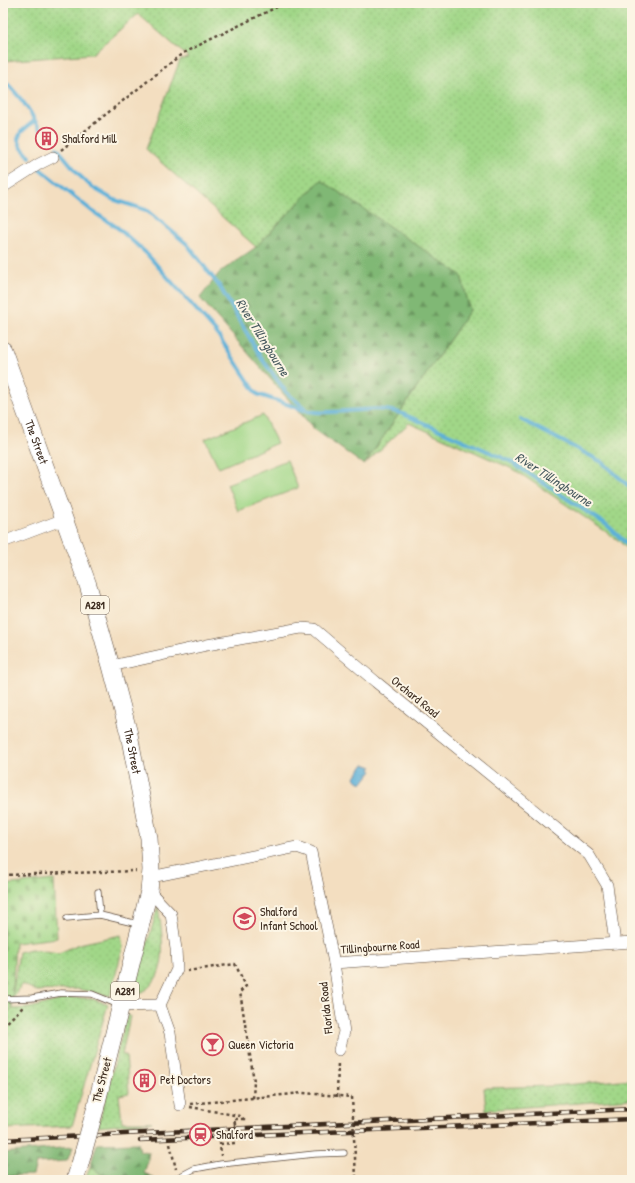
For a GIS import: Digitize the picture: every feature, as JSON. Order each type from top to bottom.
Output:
[{"type":"main road","name":"The Street","points":[[3,350],[92,596],[129,734],[149,838],[150,879],[141,924],[122,1006],[75,1180]]},
{"type":"street","points":[[3,187],[39,164],[54,157]]},
{"type":"street","points":[[3,542],[64,519]]},
{"type":"street","name":"Orchard Road","points":[[111,666],[301,628],[314,629],[376,682],[589,855],[607,885],[615,943]]},
{"type":"street","name":"Tillingbourne Road","points":[[150,879],[297,847],[311,852],[334,963],[632,942]]},
{"type":"street","points":[[150,879],[171,914],[176,949],[177,968],[160,1005],[170,1034],[180,1105]]},
{"type":"street","name":"Florida Road","points":[[334,963],[344,1032],[339,1050]]},
{"type":"street","points":[[122,1006],[160,1005]]},
{"type":"lane","points":[[98,892],[100,915]]},
{"type":"lane","points":[[67,918],[100,915],[141,924]]},
{"type":"lane","points":[[3,999],[32,998],[62,993],[92,994],[122,1006]]},
{"type":"lane","points":[[175,1179],[194,1169],[221,1164],[315,1154],[344,1153]]},
{"type":"path","points":[[66,146],[184,52],[285,3]]},
{"type":"path","points":[[3,875],[150,879]]},
{"type":"path","points":[[177,968],[184,971],[235,964],[246,986],[240,992],[254,1081],[253,1099]]},
{"type":"path","points":[[3,1026],[32,998]]},
{"type":"path","points":[[337,1097],[339,1050]]},
{"type":"path","points":[[180,1105],[303,1093],[337,1097],[352,1097],[356,1179]]},
{"type":"path","points":[[180,1105],[240,1116],[244,1120],[234,1119],[235,1143],[220,1143],[221,1164]]},
{"type":"path","points":[[170,1144],[175,1179]]},
{"type":"green space","points":[[3,3],[632,3],[632,554],[618,540],[515,470],[409,423],[364,465],[470,310],[321,180],[256,247],[146,149],[180,60],[189,58],[138,14],[92,54],[3,61]]},
{"type":"green space","points":[[321,180],[461,275],[470,310],[364,465],[314,429],[200,298],[220,272],[256,247]]},
{"type":"green space","points":[[263,415],[277,443],[219,468],[205,439]]},
{"type":"green space","points":[[287,460],[298,488],[238,511],[227,484]]},
{"type":"green space","points":[[54,880],[57,938],[15,943],[12,1009],[3,1014],[3,885]]},
{"type":"green space","points":[[158,906],[161,924],[161,965],[152,984],[132,998]]},
{"type":"green space","points":[[121,935],[123,947],[110,996],[78,989],[37,991],[22,984],[14,997],[12,997],[19,952],[31,949],[59,953],[79,944]]},
{"type":"green space","points":[[68,998],[89,998],[108,1004],[72,1126],[3,1129],[3,1014],[12,1009],[30,1008]]},
{"type":"green space","points":[[127,1015],[130,1016],[122,1055],[126,1055],[129,1093],[119,1095],[122,1122],[152,1122],[98,1127]]},
{"type":"green space","points":[[632,1079],[632,1099],[486,1110],[484,1088],[553,1086]]},
{"type":"green space","points":[[138,1143],[140,1151],[149,1152],[144,1173],[153,1177],[154,1180],[112,1180],[110,1176],[101,1174],[90,1167],[97,1144]]},
{"type":"green space","points":[[73,1147],[67,1161],[36,1163],[33,1175],[3,1176],[3,1153]]},
{"type":"green space","points":[[90,1167],[101,1174],[110,1176],[112,1180],[85,1180]]},
{"type":"water","points":[[364,764],[372,767],[370,769],[372,771],[362,784],[354,778]]},
{"type":"waterway","name":"River Tillingbourne","points":[[3,79],[22,101],[41,130]]},
{"type":"waterway","points":[[30,157],[21,147],[18,139],[21,132],[34,121]]},
{"type":"waterway","name":"River Tillingbourne","points":[[57,148],[81,177],[92,187],[112,199],[146,210],[187,244],[220,287],[262,359],[286,392],[308,411],[332,412],[379,409],[403,414],[510,461],[607,525],[632,549]]},
{"type":"waterway","points":[[40,169],[92,211],[118,228],[146,253],[216,332],[257,394],[304,410]]},
{"type":"waterway","points":[[520,419],[602,462],[632,489]]},
{"type":"railway","points":[[3,1140],[632,1109]]},
{"type":"railway","points":[[140,1140],[632,1119]]},
{"type":"place","name":"Shalford Mill","points":[[46,139]]},
{"type":"place","name":"Shalford Infant School","points":[[245,919]]},
{"type":"place","name":"Queen Victoria","points":[[212,1045]]},
{"type":"place","name":"Pet Doctors","points":[[144,1080]]},
{"type":"place","name":"Shalford","points":[[200,1135]]}]
